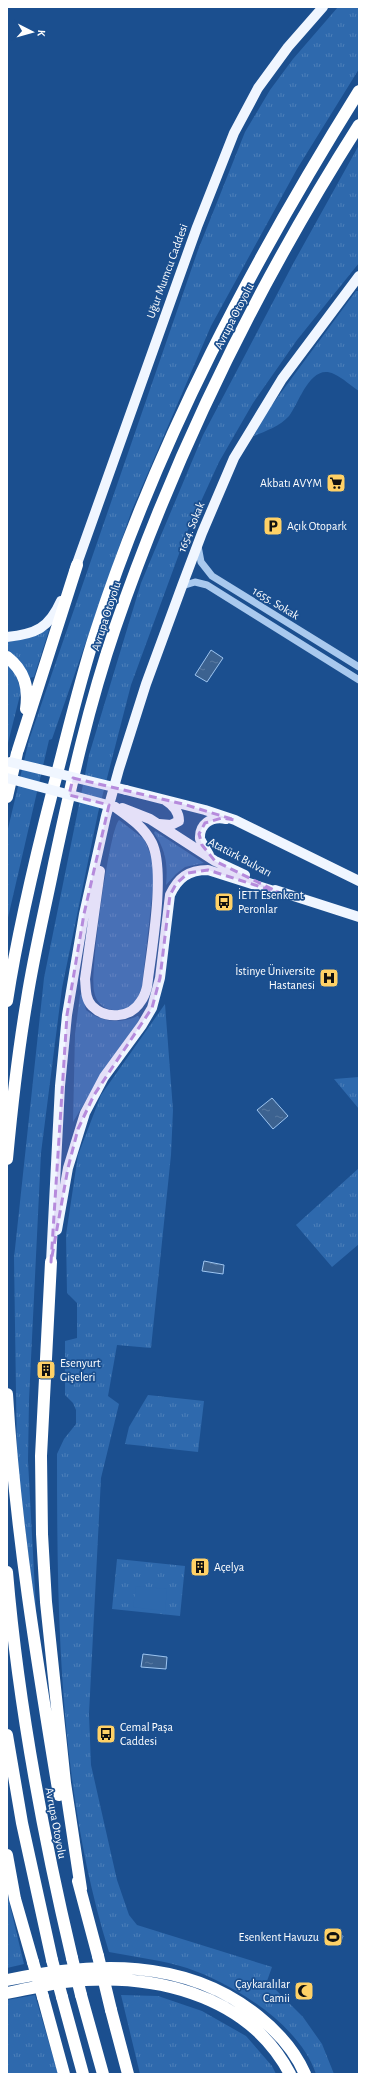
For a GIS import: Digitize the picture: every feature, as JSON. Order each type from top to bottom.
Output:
[{"type":"highway","name":"Avrupa Otoyolu","points":[[7,1001],[39,844],[75,702],[95,633],[136,520],[174,432],[225,324],[308,173],[359,91]]},
{"type":"highway","name":"Avrupa Otoyolu","points":[[7,1159],[20,1046],[36,949],[75,771],[114,631],[160,506],[227,361],[285,251],[359,125]]},
{"type":"highway","points":[[18,750],[77,565]]},
{"type":"highway","points":[[7,658],[21,671],[27,689],[25,713],[7,797]]},
{"type":"highway","points":[[7,977],[16,951]]},
{"type":"highway","points":[[51,1262],[41,1456],[42,1534],[46,1602],[65,1783],[81,1889]]},
{"type":"highway","points":[[7,1394],[14,1494],[35,1653],[64,1827],[128,2074]]},
{"type":"highway","name":"Avrupa Otoyolu","points":[[7,1572],[14,1648],[30,1758],[51,1873],[81,1995],[103,2074]]},
{"type":"highway","points":[[7,1735],[22,1823],[52,1960],[84,2074]]},
{"type":"highway","points":[[7,1855],[16,1899],[64,2074]]},
{"type":"highway","points":[[7,1980],[66,1969],[109,1967],[150,1970],[194,1979],[233,1997],[270,2025],[284,2040],[305,2074]]},
{"type":"highway","points":[[7,1993],[63,1982],[97,1980],[141,1982],[195,1993],[213,2000],[236,2014],[255,2029],[273,2047],[290,2074]]},
{"type":"main road","name":"Uğur Mumcu Caddesi","points":[[7,637],[34,632],[48,623],[54,615],[77,565],[197,227],[234,133],[258,88],[288,47],[323,7]]},
{"type":"main road","name":"1654. Sokak","points":[[106,816],[146,684],[198,544],[228,470],[263,407],[296,359],[359,276]]},
{"type":"main road","points":[[8,762],[163,798],[235,820],[359,881]]},
{"type":"main road","name":"Atatürk Bulvarı","points":[[7,778],[139,814],[159,824],[215,860],[280,892],[359,917]]},
{"type":"main road","points":[[159,824],[171,825],[179,821],[179,815],[176,810],[163,798]]},
{"type":"main road","points":[[106,816],[85,979],[86,990],[92,1005],[109,1015],[119,1016],[132,1011],[141,1002],[148,987],[158,885],[158,862],[153,844],[141,827],[115,807]]},
{"type":"main road","points":[[51,1262],[60,1086],[67,1015],[84,914],[106,816]]},
{"type":"main road","points":[[215,860],[202,845],[199,834],[202,826],[205,822],[213,819],[222,818],[235,820]]},
{"type":"main road","points":[[51,1262],[68,1168],[78,1129],[94,1095],[117,1058],[142,1026],[152,1008],[160,978],[170,895],[176,884],[188,873],[198,870],[208,870],[280,892]]},
{"type":"main road","points":[[347,914],[359,923]]},
{"type":"street","name":"1655. Sokak","points":[[198,544],[201,562],[212,576],[359,667]]},
{"type":"street","name":"1655. Sokak","points":[[182,586],[196,582],[207,585],[359,680]]},
{"type":"highlighted area","points":[[73,778],[183,804],[235,820],[222,818],[205,823],[199,834],[202,845],[215,861],[280,893],[208,870],[188,873],[176,884],[170,895],[160,978],[152,1008],[94,1095],[78,1129],[68,1168],[51,1262],[67,1015],[84,914],[109,805],[69,795]]},
{"type":"green space","points":[[338,7],[359,7],[359,69],[297,169],[211,326],[132,510],[52,739],[49,740],[7,922],[7,833],[29,740],[198,250],[245,132],[270,90],[293,59]]},
{"type":"green space","points":[[359,145],[359,263],[297,340],[253,403],[219,462],[187,532],[131,685],[98,813],[62,988],[41,1153],[29,1400],[28,1461],[37,1628],[17,1460],[14,1258],[44,978],[89,755],[141,583],[203,435],[294,262]]},
{"type":"green space","points":[[356,291],[359,291],[359,391],[334,374],[326,372],[318,374],[312,379],[285,420],[273,428],[254,436],[263,417]]},
{"type":"green space","points":[[49,630],[34,677],[29,678],[7,653],[7,642],[32,637]]},
{"type":"green space","points":[[7,664],[15,672],[21,691],[7,747]]},
{"type":"green space","points":[[119,820],[144,839],[153,860],[153,888],[142,986],[139,995],[137,1000],[128,1009],[112,1010],[104,1007],[97,1001],[94,991],[94,979],[101,902],[110,848]]},
{"type":"green space","points":[[155,831],[204,863],[185,867],[166,885],[167,871],[164,852],[154,833]]},
{"type":"green space","points":[[82,994],[86,1010],[99,1018],[118,1021],[131,1019],[138,1016],[140,1019],[105,1069],[73,1122],[75,1034],[80,995]]},
{"type":"green space","points":[[165,1004],[173,1110],[171,1155],[151,1348],[117,1345],[108,1396],[119,1404],[101,1478],[89,1714],[91,1765],[117,1880],[129,1915],[137,1925],[272,1967],[267,1981],[303,2017],[322,2044],[334,2074],[316,2074],[308,2056],[296,2039],[281,2023],[263,2009],[225,1984],[178,1965],[109,1952],[92,1891],[80,1830],[64,1705],[58,1580],[57,1454],[64,1439],[76,1424],[76,1410],[73,1403],[65,1395],[65,1341],[77,1338],[77,1303],[67,1293],[66,1235],[78,1155],[101,1095]]},
{"type":"green space","points":[[359,1077],[359,1109],[334,1079]]},
{"type":"green space","points":[[359,1168],[359,1244],[332,1267],[296,1225]]},
{"type":"green space","points":[[148,1395],[204,1401],[198,1452],[125,1444],[129,1427]]},
{"type":"green space","points":[[117,1559],[185,1566],[180,1616],[112,1609]]},
{"type":"green space","points":[[136,1586],[167,1589],[165,1611],[133,1607]]},
{"type":"green space","points":[[7,1893],[24,1964],[7,1968]]},
{"type":"green space","points":[[35,1995],[58,2074],[7,2074],[7,2000]]},
{"type":"green space","points":[[121,1995],[158,1996],[202,2011],[246,2036],[272,2066],[276,2074],[140,2074]]},
{"type":"water","points":[[211,650],[223,658],[207,682],[195,675]]},
{"type":"water","points":[[272,1098],[288,1116],[273,1129],[257,1110]]},
{"type":"water","points":[[204,1261],[224,1265],[223,1274],[202,1271]]},
{"type":"water","points":[[143,1654],[167,1657],[166,1669],[141,1667]]},
{"type":"water","name":"Esenkent Havuzu","points":[[328,1929],[343,1936],[340,1945],[324,1938]]},
{"type":"place","name":"Akbatı AVYM","points":[[336,483]]},
{"type":"place","name":"Açık Otopark","points":[[273,526]]},
{"type":"place","name":"İETT Esenkent Peronlar","points":[[224,902]]},
{"type":"place","name":"İstinye Üniversite Hastanesi","points":[[329,978]]},
{"type":"place","name":"Esenyurt Gişeleri","points":[[46,1370]]},
{"type":"place","name":"Açelya","points":[[200,1567]]},
{"type":"place","name":"Cemal Paşa Caddesi","points":[[106,1734]]},
{"type":"place","name":"Esenkent Havuzu","points":[[333,1937]]},
{"type":"place","name":"Çaykaralılar Camii","points":[[304,1991]]}]
